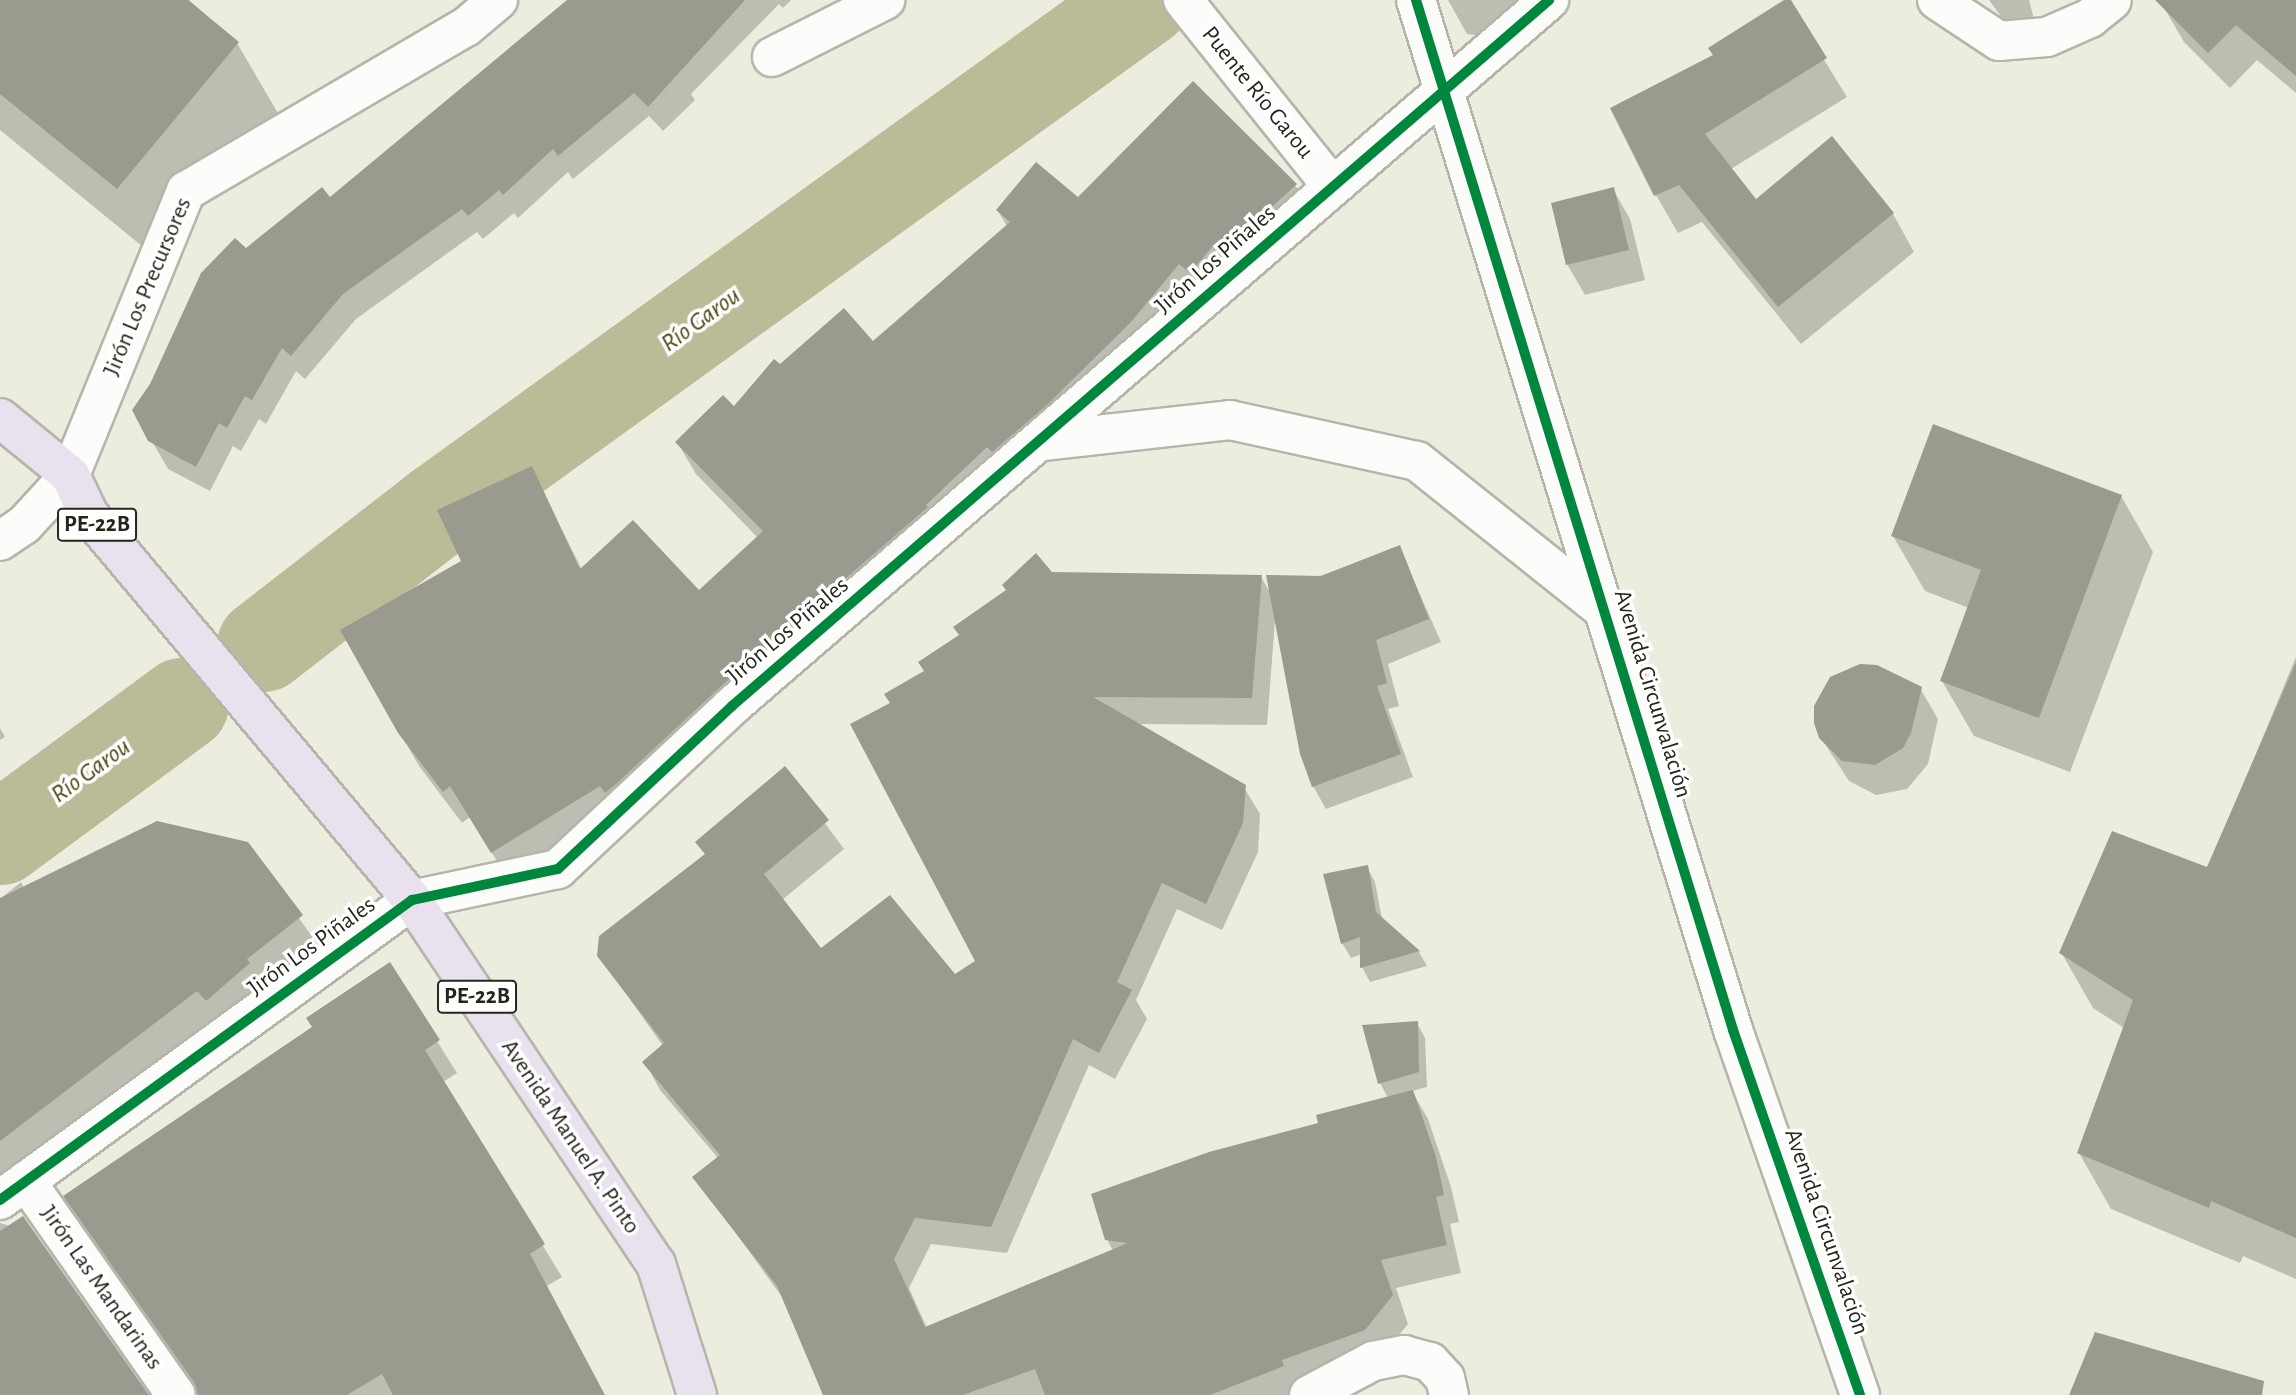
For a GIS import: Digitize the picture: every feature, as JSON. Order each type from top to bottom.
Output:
[{"type":"highway","name":"PE-22B","points":[[0,418],[70,475]]},
{"type":"highway","name":"Avenida Manuel A. Pinto","points":[[70,475],[89,515],[412,901],[656,1265],[697,1395]]},
{"type":"street","name":"Jirón Los Precursores","points":[[0,541],[24,525],[70,475],[186,191],[466,27],[498,0]]},
{"type":"street","points":[[772,57],[862,9],[885,0]]},
{"type":"street","name":"Puente Río Garou","points":[[1183,0],[1332,186]]},
{"type":"street","name":"Avenida Circunvalación","points":[[1416,0],[1733,1030],[1860,1395]]},
{"type":"street","name":"Jirón Los Piñales","points":[[13,1191],[412,901],[558,869],[732,706],[1043,441],[1443,88],[1549,0]]},
{"type":"street","points":[[1937,0],[1999,41],[2047,37],[2090,18],[2112,0]]},
{"type":"street","points":[[1043,441],[1230,420],[1418,461],[1605,611]]},
{"type":"street","name":"Jirón Las Mandarinas","points":[[13,1191],[176,1395]]},
{"type":"street","points":[[1310,1395],[1373,1361],[1404,1355],[1430,1362],[1445,1378],[1449,1395]]},
{"type":"building","points":[[0,0],[188,0],[239,42],[117,189],[0,94]]},
{"type":"building","points":[[567,0],[745,0],[648,107],[634,93],[558,156],[553,149],[503,195],[499,190],[468,216],[462,209],[343,294],[291,356],[282,348],[252,400],[245,396],[227,428],[219,423],[196,467],[148,441],[132,410],[150,384],[201,273],[235,238],[246,248],[322,187],[330,197]]},
{"type":"building","points":[[1784,0],[1791,0],[1827,58],[1705,134],[1756,199],[1832,136],[1894,213],[1778,307],[1679,185],[1654,196],[1610,108],[1713,55],[1708,48]]},
{"type":"building","points":[[2155,0],[2296,0],[2296,76],[2236,25],[2208,53]]},
{"type":"building","points":[[1193,81],[1297,184],[1221,254],[1213,246],[1190,273],[1179,264],[1131,322],[1047,405],[992,452],[987,447],[926,505],[928,507],[718,689],[616,784],[605,793],[600,786],[491,853],[450,786],[443,792],[398,733],[340,630],[461,561],[437,510],[532,466],[580,569],[633,520],[699,590],[763,531],[675,442],[723,395],[734,406],[774,359],[780,364],[844,308],[873,341],[1010,222],[996,210],[1036,162],[1078,197]]},
{"type":"building","points":[[1614,187],[1629,250],[1566,265],[1551,203]]},
{"type":"building","points":[[1933,424],[2122,495],[2039,718],[1940,681],[1981,570],[1891,536]]},
{"type":"building","points":[[1400,545],[1429,619],[1376,640],[1387,683],[1377,686],[1401,754],[1312,787],[1300,754],[1266,575],[1321,576]]},
{"type":"building","points":[[1036,553],[1052,572],[1262,575],[1252,698],[1093,697],[1246,785],[1243,823],[1206,904],[1162,883],[1117,982],[1132,990],[1099,1053],[1073,1039],[991,1227],[915,1218],[894,1259],[925,1327],[1128,1243],[1105,1240],[1091,1194],[1209,1152],[1318,1123],[1316,1115],[1413,1090],[1436,1157],[1444,1195],[1436,1197],[1447,1245],[1381,1260],[1393,1295],[1365,1330],[1282,1360],[1284,1366],[1210,1395],[1045,1395],[1035,1369],[963,1395],[823,1395],[777,1286],[692,1177],[720,1155],[642,1062],[664,1043],[597,956],[599,936],[705,854],[695,842],[785,766],[829,820],[764,874],[821,948],[890,895],[955,974],[975,961],[850,724],[890,703],[884,694],[924,671],[918,662],[959,635],[953,627],[1006,590],[1002,585]]},
{"type":"building","points":[[2296,662],[2296,1238],[2211,1201],[2209,1208],[2077,1153],[2133,1000],[2059,953],[2112,831],[2207,867]]},
{"type":"building","points":[[1860,664],[1877,665],[1922,687],[1911,733],[1903,748],[1875,765],[1842,761],[1819,738],[1814,723],[1814,706],[1830,677]]},
{"type":"building","points":[[157,821],[248,842],[303,915],[247,959],[250,963],[206,1001],[197,991],[0,1141],[0,898]]},
{"type":"building","points":[[1368,865],[1376,912],[1420,951],[1360,968],[1360,937],[1341,944],[1323,874]]},
{"type":"building","points":[[390,962],[440,1040],[425,1050],[545,1244],[530,1254],[605,1395],[393,1395],[382,1374],[347,1395],[198,1395],[194,1382],[63,1196],[312,1027],[306,1018]]},
{"type":"building","points":[[1418,1021],[1419,1072],[1378,1084],[1362,1025]]},
{"type":"building","points":[[23,1216],[149,1395],[0,1395],[0,1231]]},
{"type":"building","points":[[2095,1332],[2264,1381],[2262,1395],[2069,1395]]},
{"type":"waterway","name":"Río Garou","points":[[263,645],[437,510],[1143,0]]},
{"type":"waterway","name":"Río Garou","points":[[0,838],[182,704]]},
{"type":"cycle path","points":[[1416,0],[1733,1030],[1860,1395]]},
{"type":"cycle path","points":[[0,1200],[412,900],[558,869],[732,706],[1549,0]]}]
